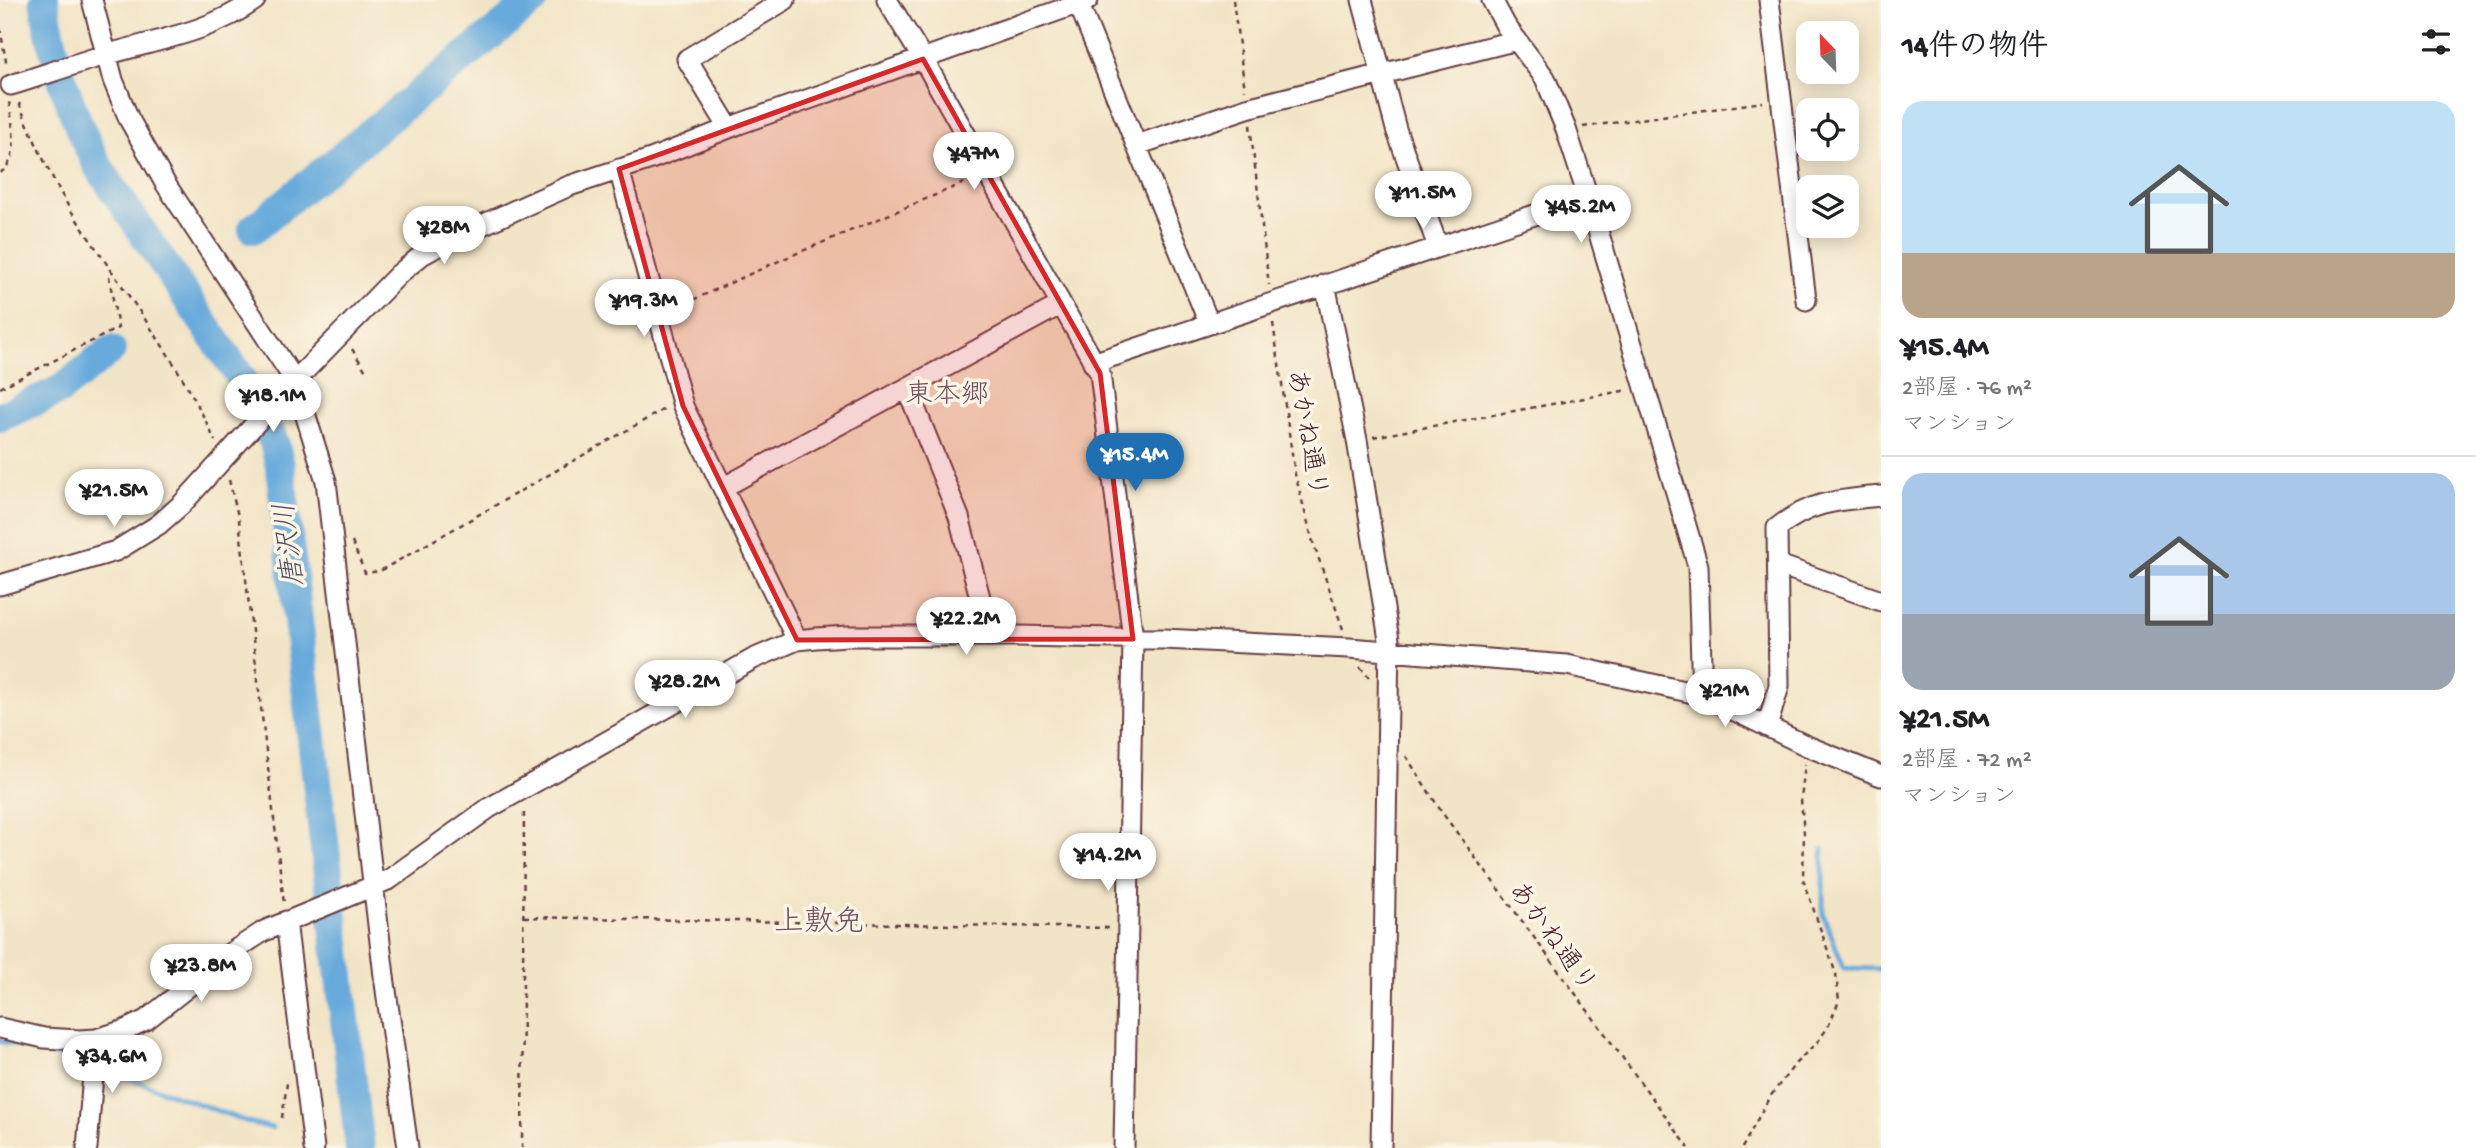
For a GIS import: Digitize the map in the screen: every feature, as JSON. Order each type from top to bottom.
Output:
[{"type":"street","points":[[92,0],[101,57],[129,119],[144,148],[291,384],[326,481],[371,888],[408,1148]]},
{"type":"street","points":[[17,83],[205,27],[234,15],[255,0]]},
{"type":"street","points":[[729,128],[687,59],[785,0]]},
{"type":"street","points":[[887,0],[1100,373],[1133,639],[1124,1148]]},
{"type":"street","points":[[1362,0],[1396,129],[1438,247]]},
{"type":"street","points":[[1492,0],[1545,78],[1566,129],[1588,197],[1698,566],[1702,695]]},
{"type":"street","points":[[1769,0],[1806,300]]},
{"type":"street","points":[[0,585],[116,551],[138,539],[182,504],[291,384],[399,274],[422,255],[472,228],[522,206],[1081,1],[1209,323]]},
{"type":"street","points":[[1137,145],[1247,108],[1517,40]]},
{"type":"street","points":[[619,169],[681,399],[797,640]]},
{"type":"street","points":[[1093,363],[1588,197]]},
{"type":"street","points":[[1325,284],[1357,440],[1386,614],[1389,740],[1381,1148]]},
{"type":"street","points":[[724,488],[1060,305]]},
{"type":"street","points":[[907,388],[959,517],[990,636]]},
{"type":"street","points":[[1767,727],[1779,686],[1777,528],[1792,516],[1821,503],[1881,496]]},
{"type":"street","points":[[1779,565],[1881,601]]},
{"type":"street","points":[[0,1028],[44,1038],[96,1039],[146,1020],[249,940],[289,920],[390,879],[489,808],[753,659],[797,640],[848,636],[1133,639],[1388,650],[1567,665],[1702,695],[1807,746],[1881,776]]},
{"type":"street","points":[[289,920],[314,1148]]},
{"type":"street","points":[[87,1148],[96,1039]]},
{"type":"path","points":[[1233,0],[1270,293]]},
{"type":"path","points":[[0,27],[17,83],[50,172],[111,271],[161,343],[225,457],[239,520],[289,920]]},
{"type":"path","points":[[0,173],[11,161],[12,129],[8,98],[17,83]]},
{"type":"path","points":[[1566,129],[1781,100]]},
{"type":"path","points":[[658,316],[781,260],[986,173]]},
{"type":"path","points":[[0,388],[118,328],[109,276],[111,271]]},
{"type":"path","name":"あかね通り","points":[[1272,312],[1295,474],[1313,542],[1347,638]]},
{"type":"path","points":[[342,332],[367,373]]},
{"type":"path","points":[[1357,440],[1645,388]]},
{"type":"path","points":[[349,531],[365,573],[380,571],[681,399]]},
{"type":"path","points":[[1359,666],[1371,682]]},
{"type":"path","points":[[1742,1148],[1769,1098],[1828,1027],[1839,1001],[1836,974],[1803,879],[1804,833],[1801,800],[1807,746]]},
{"type":"path","name":"あかね通り","points":[[1404,753],[1449,822],[1689,1148]]},
{"type":"path","points":[[522,1148],[524,788]]},
{"type":"path","points":[[524,917],[1128,928]]},
{"type":"highlighted area","points":[[923,59],[1100,373],[1133,639],[797,640],[683,406],[619,169]]},
{"type":"waterway","name":"唐沢川","points":[[44,0],[64,87],[99,168],[258,403],[275,445],[280,466],[360,1148]]},
{"type":"waterway","points":[[253,229],[534,0]]},
{"type":"waterway","points":[[0,417],[60,390],[111,350]]},
{"type":"waterway","points":[[1823,849],[1823,914],[1844,968],[1881,969]]},
{"type":"waterway","points":[[0,1041],[88,1064]]},
{"type":"waterway","points":[[98,1067],[248,1122],[272,1128]]},
{"type":"district","name":"東本郷","points":[[947,392]]},
{"type":"district","name":"上敷免","points":[[819,920]]}]
